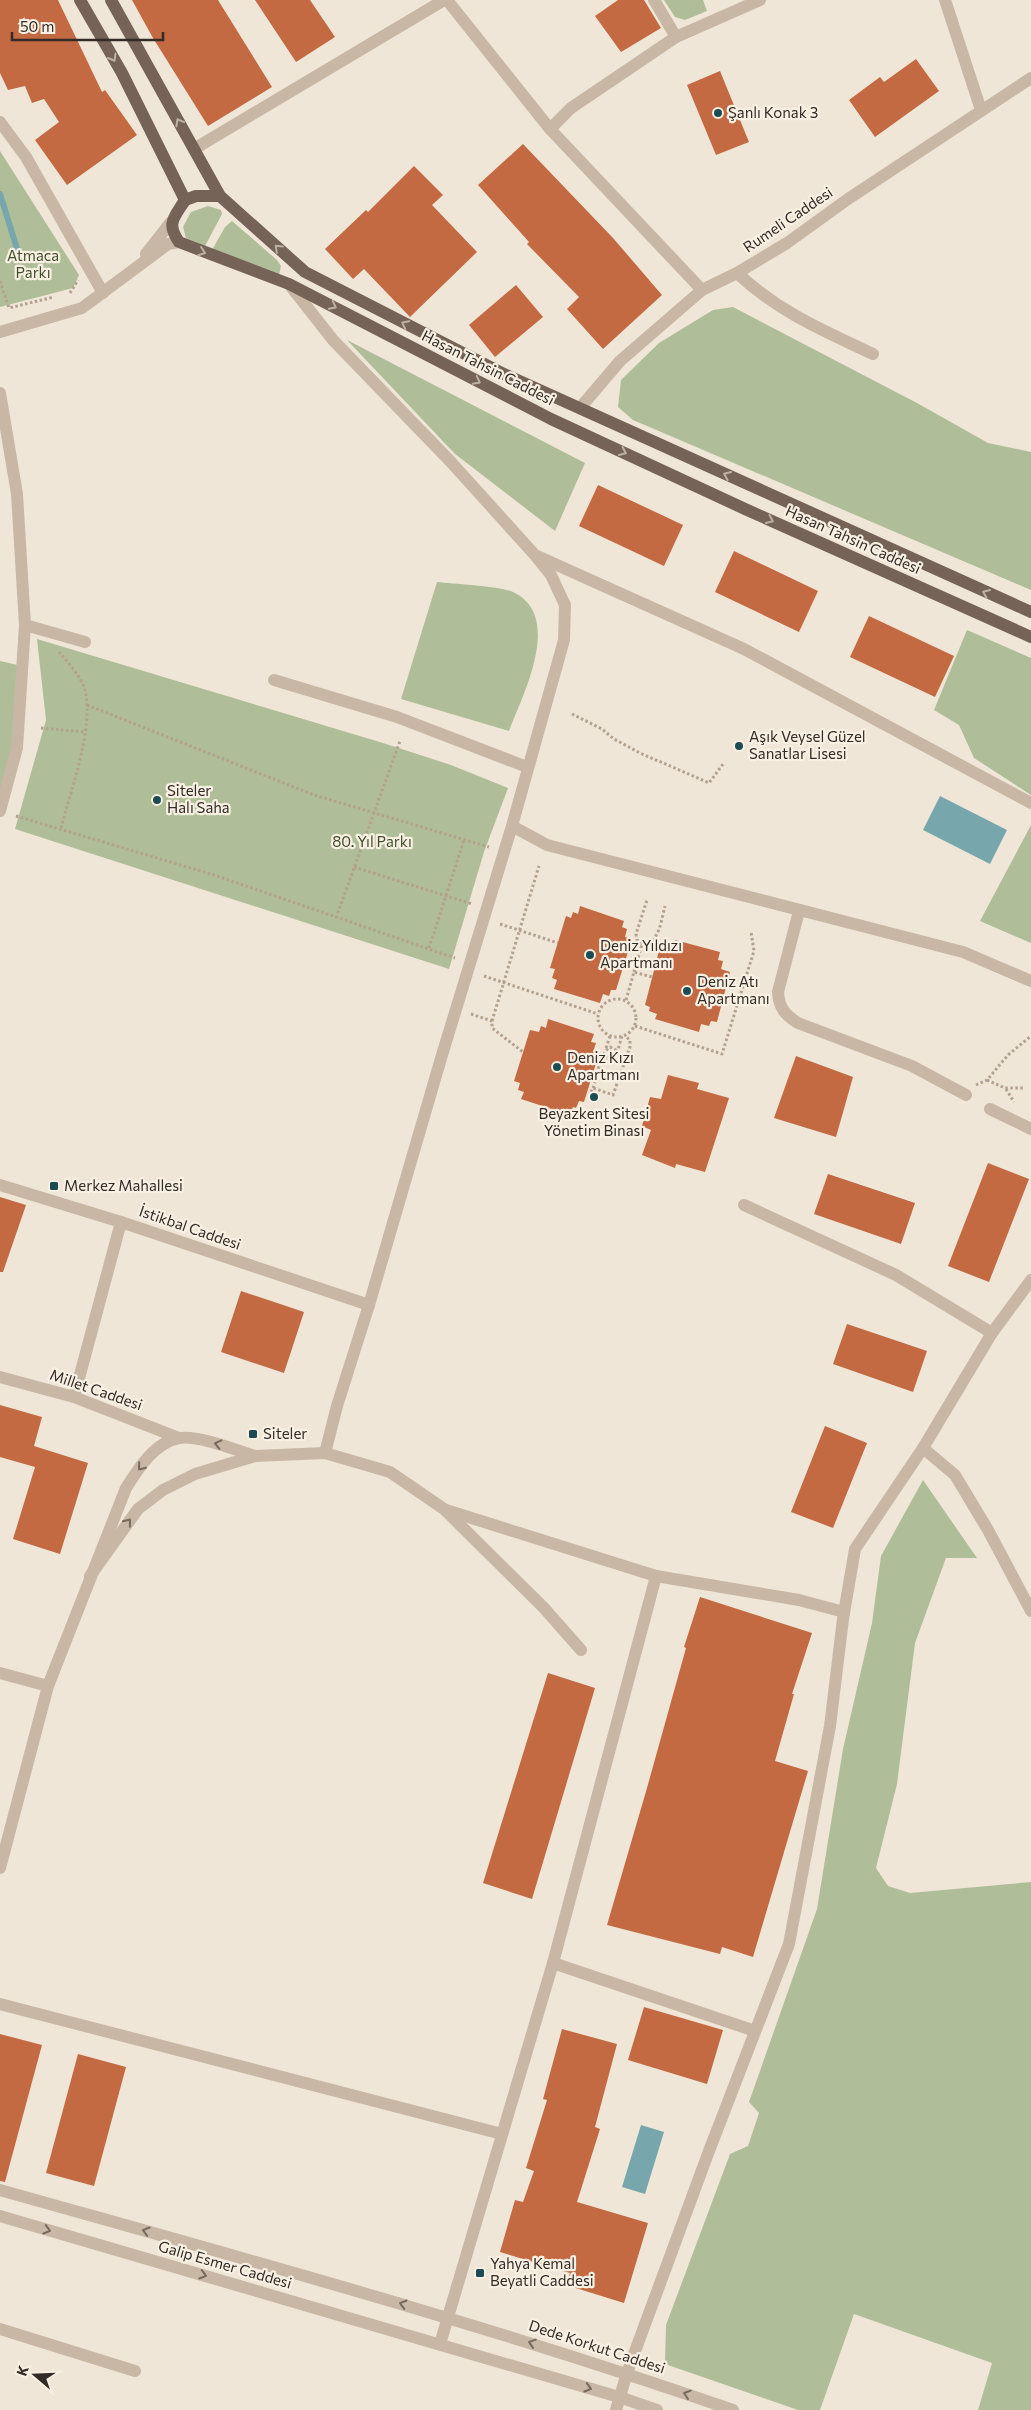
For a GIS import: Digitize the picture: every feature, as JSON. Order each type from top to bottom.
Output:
[{"type":"main road","points":[[80,0],[122,73],[185,200]]},
{"type":"main road","name":"Hasan Tahsin Caddesi","points":[[112,0],[220,196],[292,262],[316,279],[504,374],[1031,612]]},
{"type":"main road","points":[[179,242],[173,233],[172,222],[185,200],[196,196],[220,196]]},
{"type":"main road","name":"Hasan Tahsin Caddesi","points":[[179,242],[289,284],[551,419],[744,509],[1031,637]]},
{"type":"main road","points":[[289,284],[294,279],[296,271],[292,262]]},
{"type":"street","points":[[194,149],[446,0],[550,129],[702,290]]},
{"type":"street","points":[[654,0],[676,37]]},
{"type":"street","points":[[550,129],[571,108],[676,37],[760,0]]},
{"type":"street","points":[[945,0],[982,110]]},
{"type":"street","name":"Rumeli Caddesi","points":[[580,408],[620,361],[702,290],[737,273],[787,243],[848,199],[1031,78]]},
{"type":"street","points":[[0,122],[26,157],[103,293]]},
{"type":"street","points":[[137,266],[172,222]]},
{"type":"street","points":[[0,332],[82,308],[168,244],[179,242]]},
{"type":"street","points":[[737,273],[761,295],[791,314],[873,354]]},
{"type":"street","points":[[289,284],[333,340],[450,461],[534,554],[551,575],[565,605],[564,640],[512,826],[442,1054],[369,1305],[336,1406],[325,1452]]},
{"type":"street","points":[[0,393],[17,494],[25,625],[17,748],[0,811]]},
{"type":"street","points":[[534,554],[744,649],[1031,803]]},
{"type":"street","points":[[25,625],[85,642]]},
{"type":"street","points":[[274,680],[397,717],[527,768]]},
{"type":"street","points":[[512,826],[547,845],[963,952],[1031,981]]},
{"type":"street","points":[[799,911],[778,992],[779,1005],[788,1016],[798,1023],[912,1066],[966,1095]]},
{"type":"street","points":[[990,1109],[1031,1129]]},
{"type":"street","name":"İstikbal Caddesi","points":[[0,1186],[121,1222],[369,1305]]},
{"type":"street","points":[[744,1205],[896,1275],[992,1333]]},
{"type":"street","points":[[74,1398],[121,1222]]},
{"type":"street","points":[[616,2410],[627,2373],[789,1944],[830,1726],[844,1612],[855,1549],[923,1448],[992,1333],[1031,1280]]},
{"type":"street","name":"Millet Caddesi","points":[[0,1377],[74,1398],[179,1438],[221,1444],[255,1456]]},
{"type":"street","points":[[0,1868],[48,1686],[126,1488],[141,1465],[158,1449],[179,1438]]},
{"type":"street","points":[[923,1448],[954,1475],[988,1530],[1031,1611]]},
{"type":"street","points":[[90,1576],[138,1509],[163,1490],[195,1474],[255,1456],[325,1452],[390,1472],[444,1509],[544,1608],[581,1650]]},
{"type":"street","points":[[444,1509],[656,1576],[799,1600],[844,1612]]},
{"type":"street","points":[[656,1576],[553,1963],[450,2317],[440,2344],[657,2410]]},
{"type":"street","points":[[0,1673],[48,1686]]},
{"type":"street","points":[[553,1963],[755,2031]]},
{"type":"street","points":[[0,2004],[502,2134]]},
{"type":"street","name":"Dede Korkut Caddesi","points":[[0,2190],[450,2317],[627,2373],[732,2410]]},
{"type":"street","name":"Galip Esmer Caddesi","points":[[0,2216],[440,2344]]},
{"type":"street","points":[[0,2329],[135,2371]]},
{"type":"path","points":[[0,281],[9,308],[72,293],[80,276]]},
{"type":"path","points":[[53,645],[74,670],[85,688],[87,705],[86,732],[61,828]]},
{"type":"path","points":[[87,705],[314,794],[495,849]]},
{"type":"path","points":[[572,714],[598,726],[614,739],[640,753],[709,783],[723,764]]},
{"type":"path","points":[[41,728],[86,732]]},
{"type":"path","points":[[336,918],[400,742]]},
{"type":"path","points":[[16,816],[214,875],[459,960]]},
{"type":"path","points":[[428,948],[464,840]]},
{"type":"path","points":[[523,1052],[492,1028],[492,1021],[518,930],[539,866]]},
{"type":"path","points":[[354,867],[477,906]]},
{"type":"path","points":[[647,900],[636,934],[637,940],[642,944],[649,944],[654,940],[666,906]]},
{"type":"path","points":[[500,924],[558,943]]},
{"type":"path","points":[[635,1026],[722,1054],[754,951],[751,932]]},
{"type":"path","points":[[626,1000],[642,944]]},
{"type":"path","points":[[634,972],[652,977]]},
{"type":"path","points":[[484,976],[598,1014]]},
{"type":"path","points":[[610,1036],[592,1090],[613,1095],[630,1047],[630,1040],[624,1036],[610,1036],[599,1026],[598,1014],[609,1000],[626,1000]]},
{"type":"path","points":[[603,1056],[615,1060],[624,1036],[635,1026],[636,1014],[626,1000]]},
{"type":"path","points":[[472,1014],[492,1021]]},
{"type":"path","points":[[966,1095],[971,1087],[987,1080],[1008,1055],[1031,1036]]},
{"type":"path","points":[[605,1051],[610,1047],[616,1050],[617,1054]]},
{"type":"path","points":[[987,1080],[1005,1088],[1025,1088]]},
{"type":"green space","points":[[664,0],[703,0],[707,11],[685,20],[675,17]]},
{"type":"green space","name":"Atmaca Parkı","points":[[0,151],[79,275],[73,288],[0,307]]},
{"type":"green space","points":[[208,206],[221,210],[222,214],[205,246],[186,238],[183,227],[191,212]]},
{"type":"green space","points":[[232,221],[277,260],[281,266],[279,275],[212,250],[225,227]]},
{"type":"green space","points":[[733,307],[917,403],[988,443],[1031,452],[1031,590],[633,420],[618,407],[621,380],[659,343],[713,310]]},
{"type":"green space","points":[[347,340],[585,463],[555,531],[455,454]]},
{"type":"green space","points":[[437,582],[487,587],[513,592],[528,603],[536,619],[538,637],[535,657],[523,697],[509,731],[401,699]]},
{"type":"green space","points":[[967,630],[1031,658],[1031,795],[974,758],[959,725],[934,710]]},
{"type":"green space","name":"80. Yıl Parkı","points":[[37,639],[383,743],[451,765],[508,788],[484,852],[449,969],[15,829],[46,720]]},
{"type":"green space","points":[[0,661],[22,666],[14,758],[0,811]]},
{"type":"green space","points":[[1031,825],[1031,943],[980,921]]},
{"type":"green space","points":[[923,1480],[977,1558],[946,1558],[915,1643],[897,1784],[876,1868],[888,1886],[910,1893],[1031,1882],[1031,2410],[978,2410],[992,2363],[854,2314],[820,2410],[798,2410],[665,2364],[666,2325],[730,2154],[748,2146],[759,2113],[749,2102],[817,1909],[843,1749],[872,1623],[881,1556]]},
{"type":"water","points":[[940,796],[1007,830],[990,864],[923,830]]},
{"type":"water","points":[[641,2125],[664,2132],[645,2194],[622,2187]]},
{"type":"building","points":[[0,0],[58,0],[102,92],[105,90],[137,135],[67,185],[35,140],[59,122],[44,99],[32,103],[25,86],[8,90],[0,73]]},
{"type":"building","points":[[132,0],[218,0],[272,87],[208,126],[153,38]]},
{"type":"building","points":[[255,0],[310,0],[335,37],[296,62]]},
{"type":"building","points":[[618,0],[644,0],[661,28],[621,52],[595,16]]},
{"type":"building","points":[[916,59],[939,91],[875,137],[849,100],[880,77],[884,82]]},
{"type":"building","name":"Şanlı Konak 3","points":[[720,71],[749,142],[716,155],[687,85]]},
{"type":"building","points":[[523,144],[613,238],[662,295],[603,349],[567,309],[579,297],[527,244],[529,242],[478,185]]},
{"type":"building","points":[[414,166],[443,195],[432,205],[477,252],[410,317],[364,269],[353,279],[325,249],[366,210],[368,212]]},
{"type":"building","points":[[516,285],[543,317],[495,357],[469,325]]},
{"type":"building","points":[[598,485],[683,525],[664,566],[579,526]]},
{"type":"building","points":[[734,551],[818,591],[799,632],[715,592]]},
{"type":"building","points":[[869,616],[954,656],[935,697],[850,657]]},
{"type":"building","name":"Deniz Yıldızı Apartmanı","points":[[580,906],[624,921],[622,927],[627,929],[625,937],[632,939],[616,990],[611,990],[609,996],[603,994],[600,1003],[554,989],[557,980],[552,978],[555,969],[550,968],[566,916],[571,918],[573,912],[578,914]]},
{"type":"building","name":"Deniz Atı Apartmanı","points":[[675,940],[720,952],[718,960],[723,961],[721,969],[730,972],[717,1022],[711,1021],[709,1026],[701,1024],[699,1032],[655,1019],[657,1014],[649,1011],[650,1007],[645,1005],[659,951],[664,952],[668,945],[674,946]]},
{"type":"building","name":"Deniz Kızı Apartmanı","points":[[548,1019],[594,1034],[591,1042],[596,1043],[593,1052],[599,1054],[584,1102],[579,1101],[576,1108],[573,1107],[570,1115],[521,1099],[524,1092],[518,1090],[520,1083],[514,1081],[530,1030],[539,1032],[541,1026],[546,1028]]},
{"type":"building","points":[[796,1056],[853,1077],[836,1137],[774,1118]]},
{"type":"building","points":[[668,1075],[699,1083],[697,1089],[729,1098],[705,1172],[676,1164],[675,1168],[642,1155],[651,1130],[642,1126],[650,1097],[661,1099]]},
{"type":"building","points":[[988,1163],[1029,1179],[989,1282],[948,1266]]},
{"type":"building","points":[[828,1174],[915,1203],[901,1244],[814,1214]]},
{"type":"building","points":[[0,1197],[26,1205],[3,1272],[0,1272]]},
{"type":"building","points":[[241,1291],[304,1312],[284,1373],[221,1352]]},
{"type":"building","points":[[847,1324],[927,1351],[913,1392],[833,1364]]},
{"type":"building","points":[[0,1405],[42,1417],[34,1446],[88,1463],[60,1554],[13,1539],[35,1467],[0,1457]]},
{"type":"building","points":[[825,1426],[867,1443],[833,1528],[791,1512]]},
{"type":"building","points":[[700,1597],[812,1633],[792,1694],[794,1694],[775,1761],[808,1771],[753,1957],[722,1947],[720,1954],[607,1925],[686,1648],[684,1647]]},
{"type":"building","points":[[548,1673],[595,1688],[532,1899],[483,1883]]},
{"type":"building","points":[[644,2007],[723,2030],[707,2084],[628,2060]]},
{"type":"building","points":[[562,2029],[617,2044],[595,2127],[600,2129],[577,2202],[648,2223],[624,2303],[566,2285],[570,2273],[500,2252],[515,2200],[523,2202],[534,2171],[526,2168],[547,2100],[543,2099]]},
{"type":"building","points":[[0,2034],[42,2045],[5,2182],[0,2181]]},
{"type":"building","points":[[78,2054],[126,2067],[94,2186],[46,2173]]},
{"type":"waterway","points":[[0,194],[18,252]]},
{"type":"place","name":"Şanlı Konak 3","points":[[718,113]]},
{"type":"place","name":"Aşık Veysel Güzel Sanatlar Lisesi","points":[[739,746]]},
{"type":"place","name":"Siteler Halı Saha","points":[[157,800]]},
{"type":"place","name":"Deniz Yıldızı Apartmanı","points":[[590,955]]},
{"type":"place","name":"Deniz Atı Apartmanı","points":[[687,991]]},
{"type":"place","name":"Deniz Kızı Apartmanı","points":[[557,1067]]},
{"type":"place","name":"Beyazkent Sitesi Yönetim Binası","points":[[594,1097]]},
{"type":"place","name":"Merkez Mahallesi","points":[[54,1186]]},
{"type":"place","name":"Siteler","points":[[253,1434]]},
{"type":"place","name":"Yahya Kemal Beyatli Caddesi","points":[[480,2273]]}]
